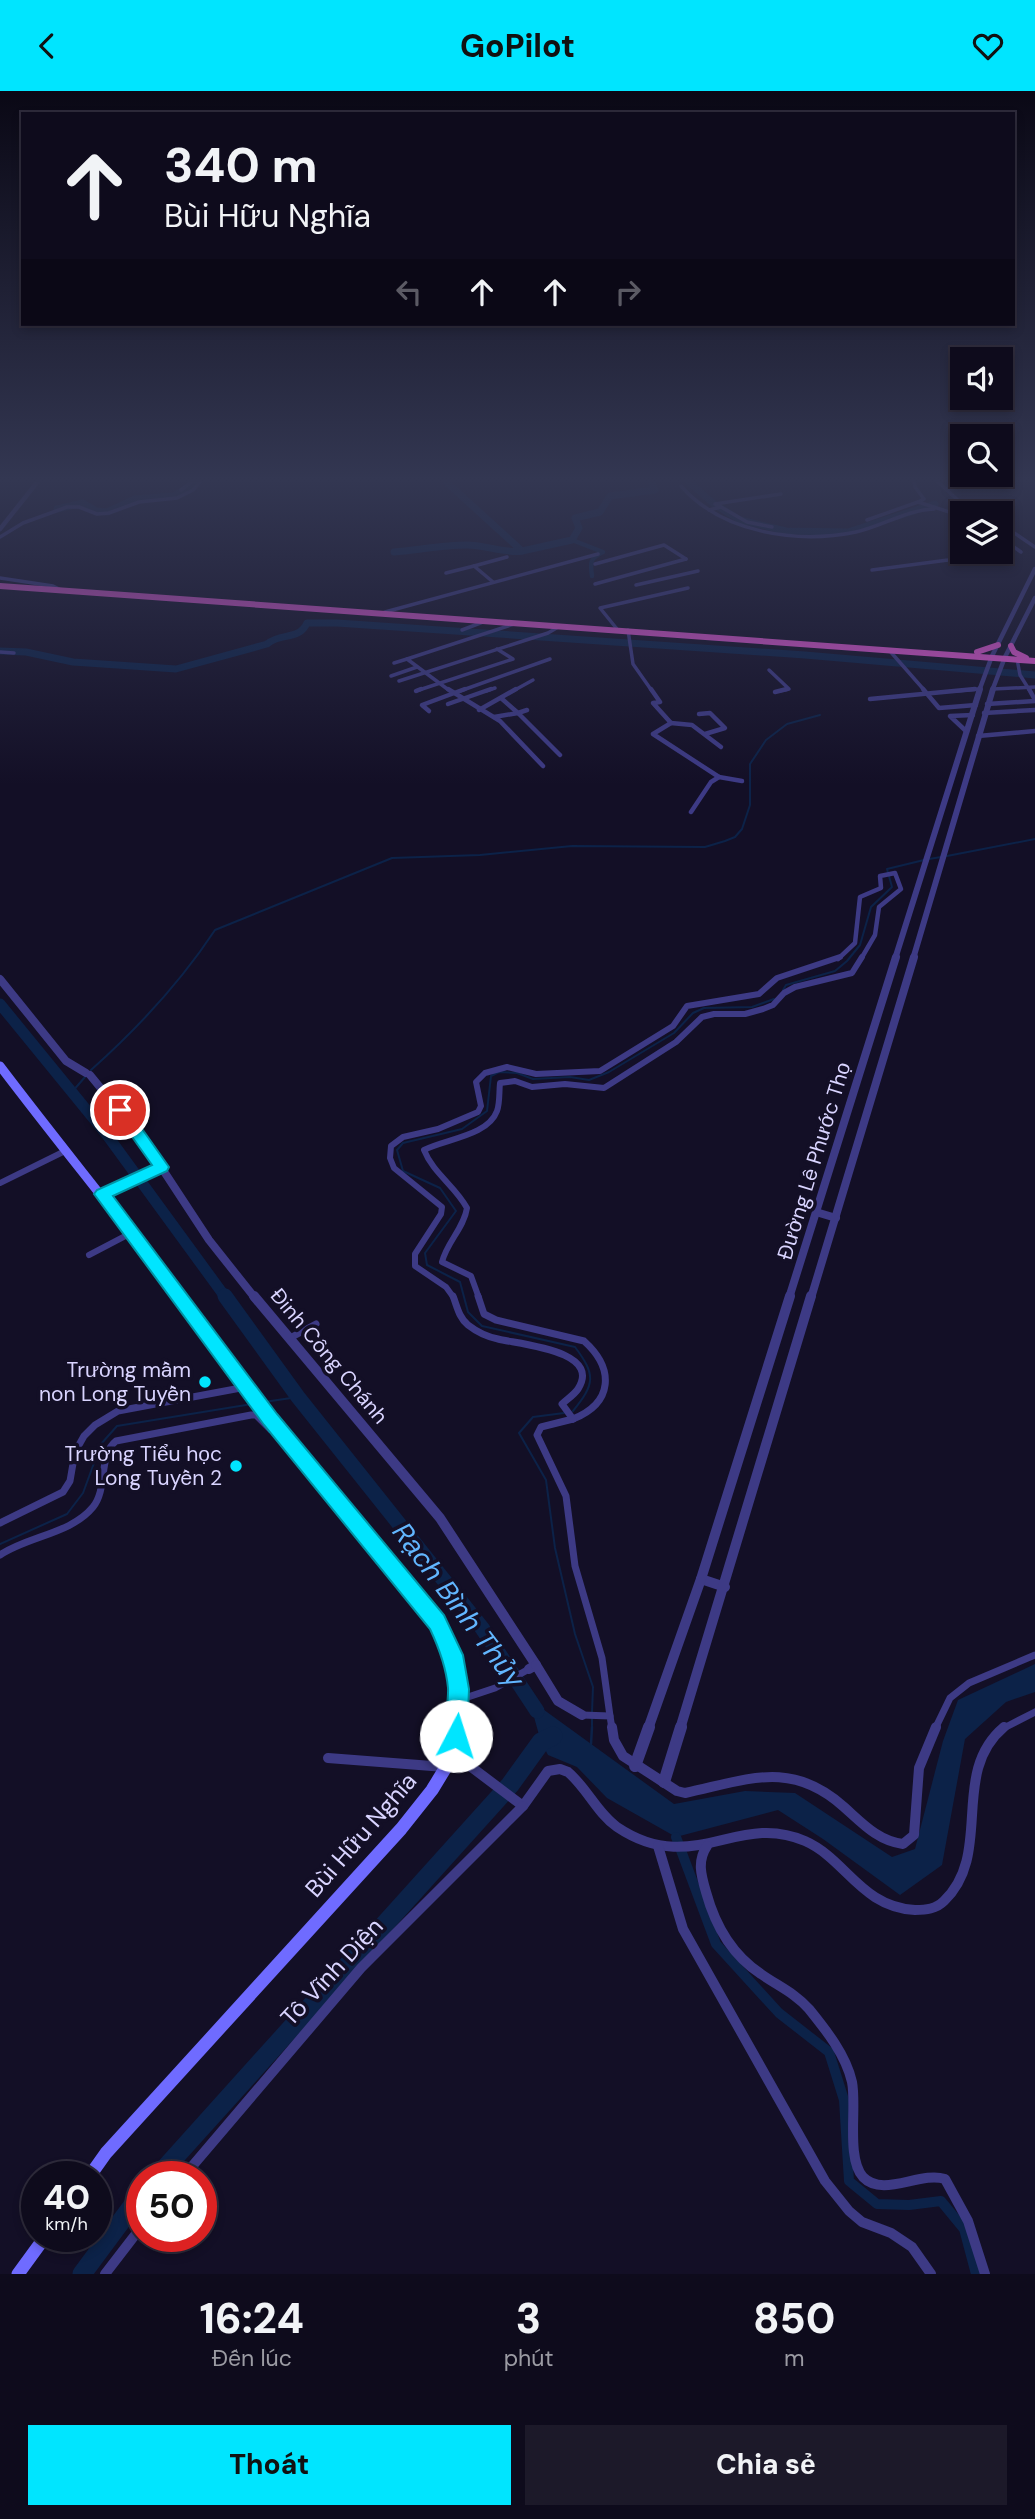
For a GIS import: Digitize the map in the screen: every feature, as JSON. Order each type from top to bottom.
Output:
[{"type":"highway","points":[[0,586],[887,648],[1033,661]]},
{"type":"highway","points":[[962,654],[984,651],[998,645]]},
{"type":"highway","points":[[1011,646],[1014,652],[1033,661]]},
{"type":"highway","points":[[962,654],[979,658],[989,666]]},
{"type":"highway","points":[[1001,667],[1018,660]]},
{"type":"main road","points":[[0,1066],[65,1151],[102,1194],[248,1390]]},
{"type":"main road","name":"Bùi Hữu Nghĩa","points":[[100,2161],[401,1829],[448,1767],[454,1754],[459,1700],[452,1655],[437,1622],[248,1390]]},
{"type":"main road","points":[[18,2274],[34,2252]]},
{"type":"street","points":[[26,582],[53,586],[61,590]]},
{"type":"street","points":[[385,612],[493,582]]},
{"type":"street","points":[[595,584],[603,582]]},
{"type":"street","points":[[648,597],[636,586],[650,582]]},
{"type":"street","name":"Đường Lê Phước Thọ","points":[[635,1766],[701,1579],[980,689],[992,656],[1029,582]]},
{"type":"street","points":[[617,629],[600,608],[688,589]]},
{"type":"street","name":"Đường Lê Phước Thọ","points":[[664,1782],[930,905],[984,713],[1005,657],[1035,598]]},
{"type":"street","points":[[462,630],[489,620]]},
{"type":"street","points":[[394,663],[519,622]]},
{"type":"street","points":[[399,681],[548,633],[561,625]]},
{"type":"street","points":[[628,630],[634,664],[660,702],[654,705],[670,723]]},
{"type":"street","points":[[887,648],[939,708],[967,732]]},
{"type":"street","points":[[416,691],[513,659],[497,649]]},
{"type":"street","points":[[0,652],[14,653]]},
{"type":"street","points":[[407,659],[462,700],[503,723],[544,766]]},
{"type":"street","points":[[429,711],[422,705],[550,659]]},
{"type":"street","points":[[987,704],[1035,700],[1020,675],[1018,660]]},
{"type":"street","points":[[391,675],[417,667]]},
{"type":"street","points":[[769,670],[789,689],[775,692]]},
{"type":"street","points":[[480,710],[533,680]]},
{"type":"street","points":[[993,689],[1035,687]]},
{"type":"street","points":[[448,705],[495,688]]},
{"type":"street","points":[[870,699],[980,689]]},
{"type":"street","points":[[501,698],[561,755]]},
{"type":"street","points":[[939,708],[976,705]]},
{"type":"street","points":[[494,717],[527,710]]},
{"type":"street","points":[[984,713],[1035,710]]},
{"type":"street","points":[[699,714],[710,713],[725,728],[705,734]]},
{"type":"street","points":[[950,716],[972,715]]},
{"type":"street","points":[[721,747],[692,725],[670,723],[653,734],[719,778],[742,781]]},
{"type":"street","points":[[978,736],[1035,731]]},
{"type":"street","points":[[963,745],[974,748]]},
{"type":"street","points":[[691,812],[711,782],[719,778]]},
{"type":"street","points":[[573,1419],[564,1410],[564,1401],[576,1391],[581,1379],[579,1367],[570,1358],[545,1347],[494,1338],[471,1328],[458,1313],[451,1292],[415,1266],[415,1254],[442,1214],[442,1207],[429,1193],[400,1177],[390,1158],[391,1146],[403,1137],[438,1129],[478,1112],[481,1106],[476,1082],[479,1076],[492,1070],[507,1067],[546,1074],[600,1071],[673,1026],[681,1010],[690,1005],[759,994],[777,978],[836,960],[855,943],[860,897],[878,890],[882,885],[879,877],[895,873],[901,889],[879,907],[875,935],[852,973],[795,987],[784,993],[774,1005],[763,1009],[745,1014],[713,1014],[702,1017],[683,1037],[604,1089],[565,1084],[532,1087],[503,1080],[500,1083],[498,1108],[493,1118],[474,1131],[424,1149],[427,1158],[449,1181],[467,1207],[466,1219],[442,1262],[471,1276],[484,1314],[496,1320],[584,1341],[602,1364],[606,1380],[601,1400],[592,1410],[573,1419],[541,1427],[537,1435],[538,1442],[566,1496],[575,1566],[602,1658],[608,1716],[621,1757],[651,1773],[674,1791],[685,1793],[770,1776],[788,1777],[825,1793],[872,1831],[893,1843],[903,1844],[914,1835],[919,1767],[950,1697],[969,1683],[1035,1655]]},
{"type":"street","points":[[914,901],[930,905]]},
{"type":"street","name":"Đinh Công Chánh","points":[[0,979],[66,1061],[88,1074],[120,1110],[162,1167],[215,1248],[440,1518],[466,1554],[532,1667],[556,1701],[570,1711],[582,1715]]},
{"type":"street","points":[[0,1183],[65,1151]]},
{"type":"street","points":[[102,1194],[162,1167]]},
{"type":"street","points":[[816,1212],[836,1218]]},
{"type":"street","points":[[89,1255],[131,1234]]},
{"type":"street","points":[[290,1338],[316,1324]]},
{"type":"street","points":[[0,1523],[65,1490],[71,1479],[79,1441],[87,1430],[118,1411],[248,1390]]},
{"type":"street","points":[[0,1555],[14,1545],[58,1528],[92,1510],[103,1492],[109,1449],[114,1443],[129,1437],[251,1415],[260,1418],[271,1430],[284,1434]]},
{"type":"street","points":[[701,1579],[725,1587]]},
{"type":"street","points":[[459,1700],[504,1683],[532,1667]]},
{"type":"street","points":[[931,2274],[912,2247],[891,2233],[862,2222],[849,2211],[825,2181],[683,1929],[661,1846],[703,1847],[766,1832],[794,1837],[816,1846],[863,1890],[881,1902],[912,1910],[935,1908],[947,1900],[966,1866],[974,1771],[980,1755],[1000,1729],[1017,1718],[1035,1712]]},
{"type":"street","points":[[582,1715],[608,1716]]},
{"type":"street","points":[[454,1754],[519,1804]]},
{"type":"street","points":[[328,1758],[448,1767]]},
{"type":"street","name":"Tô Vĩnh Diện","points":[[197,2161],[361,1968],[545,1774],[560,1769],[577,1779],[611,1823],[661,1846]]},
{"type":"street","points":[[703,1847],[699,1866],[713,1919],[733,1949],[755,1971],[793,1993],[816,2019],[845,2063],[853,2087],[856,2160],[862,2175],[871,2182],[885,2184],[929,2176],[945,2179],[968,2221],[985,2274]]},
{"type":"street","points":[[105,2274],[126,2247]]},
{"type":"water","points":[[1035,1664],[1035,1692],[1006,1702],[965,1739],[942,1865],[900,1895],[778,1810],[676,1837],[607,1798],[577,1767],[548,1755],[541,1742],[529,1699],[674,1804],[745,1791],[795,1793],[892,1857],[915,1849],[943,1741],[958,1700]]},
{"type":"waterway","points":[[0,651],[26,652],[73,662],[176,669],[267,644],[299,632],[307,623],[337,623],[805,655],[1035,675]]},
{"type":"waterway","points":[[91,1070],[158,1004],[215,930],[392,858],[480,855],[572,846],[705,847],[735,837],[742,829],[750,805],[750,764],[766,740],[787,724],[820,715]]},
{"type":"waterway","points":[[947,856],[1035,839]]},
{"type":"waterway","points":[[929,859],[941,857]]},
{"type":"waterway","points":[[783,990],[786,985],[835,971],[847,961],[860,945],[871,907],[892,887],[887,869],[924,860]]},
{"type":"waterway","points":[[573,1411],[586,1394],[590,1379],[587,1365],[575,1347],[482,1326],[468,1312],[460,1282],[427,1265],[425,1253],[456,1211],[440,1188],[403,1171],[397,1150],[403,1143],[462,1129],[487,1111],[491,1076],[499,1072],[517,1073],[533,1079],[570,1077],[589,1080],[609,1072],[674,1033],[693,1013],[704,1008],[752,1007],[774,999]]},
{"type":"waterway","name":"Rạch Bình Thủy","points":[[0,1004],[107,1135],[226,1298]]},
{"type":"waterway","points":[[72,1092],[85,1077]]},
{"type":"waterway","name":"Rạch Bình Thủy","points":[[225,1296],[298,1397],[482,1628],[537,1711]]},
{"type":"waterway","points":[[264,1402],[298,1397]]},
{"type":"waterway","points":[[0,1544],[67,1514],[83,1493],[101,1444],[117,1426],[252,1404]]},
{"type":"waterway","points":[[564,1413],[533,1417],[519,1433],[546,1480],[555,1548],[575,1634],[593,1687],[592,1712]]},
{"type":"waterway","points":[[592,1717],[592,1727]]},
{"type":"waterway","points":[[591,1744],[592,1727]]},
{"type":"waterway","name":"Rạch Bình Thủy","points":[[171,2161],[510,1785],[541,1742],[553,1736]]},
{"type":"waterway","points":[[676,1837],[716,1944],[779,2013],[829,2052],[844,2100],[849,2181],[877,2204],[909,2205],[941,2201],[964,2229],[976,2274]]},
{"type":"waterway","name":"Rạch Bình Thủy","points":[[82,2274],[126,2215]]},
{"type":"place","name":"Trường mầm non Long Tuyền","points":[[205,1382]]},
{"type":"place","name":"Trường Tiểu học Long Tuyền 2","points":[[236,1466]]},
{"type":"route","points":[[120,1110],[162,1167],[102,1194],[271,1419],[437,1622],[449,1643],[458,1689],[459,1717],[456,1736]]}]
